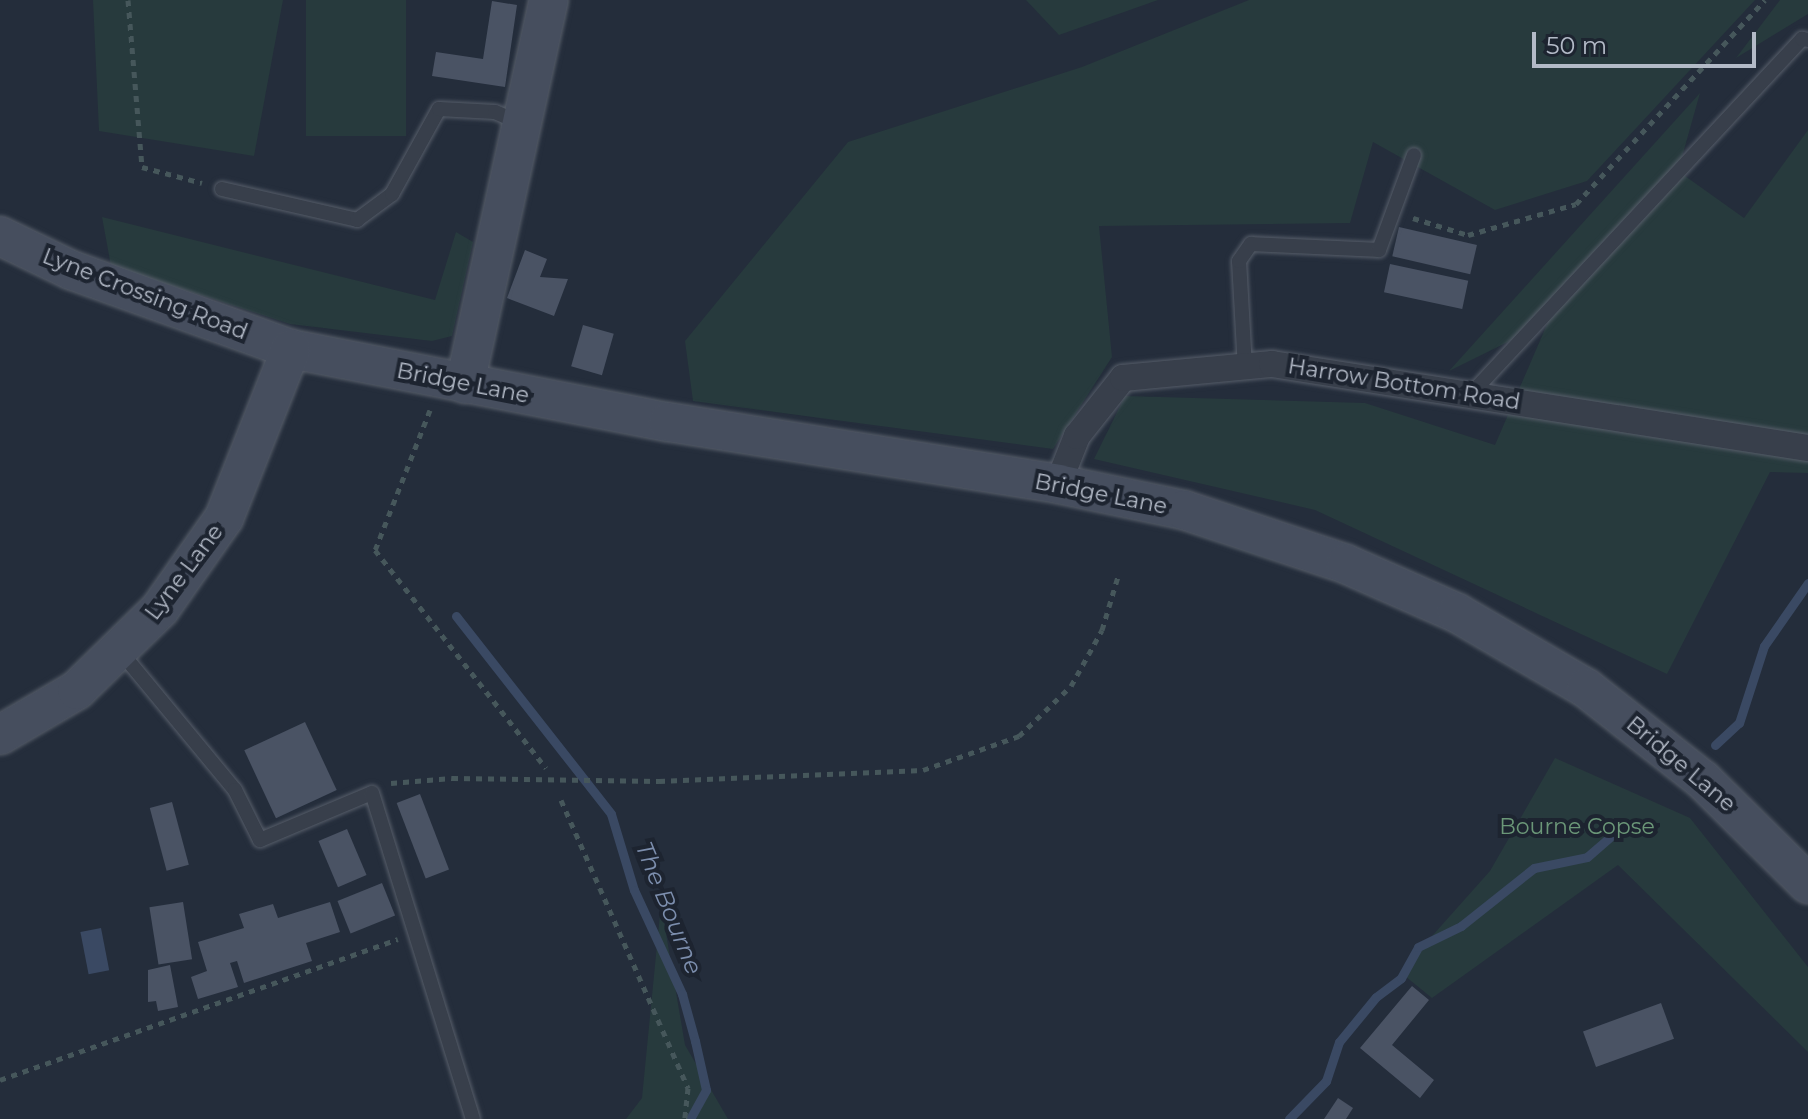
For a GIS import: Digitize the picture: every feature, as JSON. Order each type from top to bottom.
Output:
[{"type":"street","points":[[454,381],[521,123],[549,0]]},
{"type":"street","name":"Lyne Crossing Road","points":[[0,236],[85,276],[291,349]]},
{"type":"street","name":"Bridge Lane","points":[[291,349],[454,381],[1058,484],[1184,510],[1346,564],[1457,613],[1586,688],[1653,737],[1755,827],[1808,884]]},
{"type":"street","name":"Lyne Lane","points":[[0,735],[77,690],[160,609],[224,518],[291,349]]},
{"type":"street","name":"Harrow Bottom Road","points":[[1058,484],[1077,436],[1123,378],[1272,364],[1808,448]]},
{"type":"lane","points":[[1470,395],[1802,39],[1808,40]]},
{"type":"lane","points":[[222,189],[357,220],[392,194],[439,109],[495,112],[521,123]]},
{"type":"lane","points":[[1245,368],[1239,261],[1251,244],[1379,250],[1414,155]]},
{"type":"lane","points":[[120,651],[235,790],[260,840],[372,793],[473,1119]]},
{"type":"path","points":[[128,0],[142,167],[222,189]]},
{"type":"path","points":[[1393,211],[1468,235],[1576,204],[1765,0]]},
{"type":"path","points":[[454,381],[375,550],[546,768]]},
{"type":"path","points":[[372,793],[391,783],[452,778],[602,777],[659,781],[923,770],[1019,736],[1071,686],[1102,630],[1119,573]]},
{"type":"path","points":[[561,800],[688,1088],[685,1119]]},
{"type":"path","points":[[0,1080],[414,934]]},
{"type":"green space","points":[[93,0],[283,0],[254,156],[99,131]]},
{"type":"green space","points":[[306,0],[406,0],[406,136],[306,136]]},
{"type":"green space","points":[[1026,0],[1158,0],[1059,35]]},
{"type":"green space","points":[[1249,0],[1755,0],[1587,181],[1495,210],[1373,142],[1350,223],[1099,226],[1112,357],[1053,449],[693,401],[685,341],[848,142],[1082,67]]},
{"type":"green space","points":[[1780,0],[1808,0],[1808,14],[1736,58]]},
{"type":"green space","points":[[1700,93],[1678,171],[1744,218],[1808,130],[1808,473],[1770,472],[1667,674],[1315,510],[1094,459],[1125,396],[1365,403],[1495,445],[1548,322],[1449,371]]},
{"type":"green space","points":[[102,217],[435,300],[456,232],[473,242],[452,336],[432,341],[290,324],[111,266]]},
{"type":"green space","name":"Bourne Copse","points":[[1555,758],[1690,818],[1808,967],[1808,1052],[1618,865],[1432,998],[1400,972],[1490,871]]},
{"type":"green space","points":[[661,904],[685,1045],[728,1119],[626,1119],[642,1098]]},
{"type":"water","points":[[101,928],[109,970],[89,974],[80,932]]},
{"type":"building","points":[[492,1],[517,5],[505,87],[432,76],[436,52],[483,59]]},
{"type":"building","points":[[1399,227],[1477,245],[1470,274],[1392,256]]},
{"type":"building","points":[[525,250],[547,259],[540,277],[568,279],[554,316],[507,298]]},
{"type":"building","points":[[1390,264],[1468,281],[1462,309],[1384,292]]},
{"type":"building","points":[[583,325],[614,334],[602,375],[571,366]]},
{"type":"building","points":[[305,722],[337,790],[276,818],[244,750]]},
{"type":"building","points":[[420,794],[449,870],[426,879],[397,803]]},
{"type":"building","points":[[172,802],[189,865],[167,871],[150,808]]},
{"type":"building","points":[[347,829],[367,875],[338,887],[318,841]]},
{"type":"building","points":[[382,883],[395,915],[351,933],[337,901]]},
{"type":"building","points":[[183,902],[192,959],[158,965],[149,907]]},
{"type":"building","points":[[330,902],[340,932],[306,943],[312,961],[244,983],[237,961],[230,963],[238,987],[198,999],[191,977],[207,971],[198,942],[244,928],[239,914],[273,904],[278,918]]},
{"type":"building","points":[[170,965],[178,1007],[158,1011],[156,1001],[148,1002],[148,970]]},
{"type":"building","points":[[1412,986],[1429,1000],[1392,1045],[1434,1080],[1420,1098],[1360,1048]]},
{"type":"building","points":[[1661,1003],[1674,1039],[1596,1067],[1583,1031]]},
{"type":"building","points":[[1338,1098],[1353,1108],[1346,1119],[1324,1119]]},
{"type":"waterway","points":[[1715,745],[1739,723],[1764,646],[1808,583]]},
{"type":"waterway","name":"The Bourne","points":[[456,616],[611,814],[634,890],[682,994],[695,1041],[706,1090],[690,1119]]},
{"type":"waterway","points":[[1289,1119],[1326,1081],[1339,1042],[1376,997],[1401,978],[1418,947],[1461,926],[1534,868],[1587,857],[1610,837]]}]
